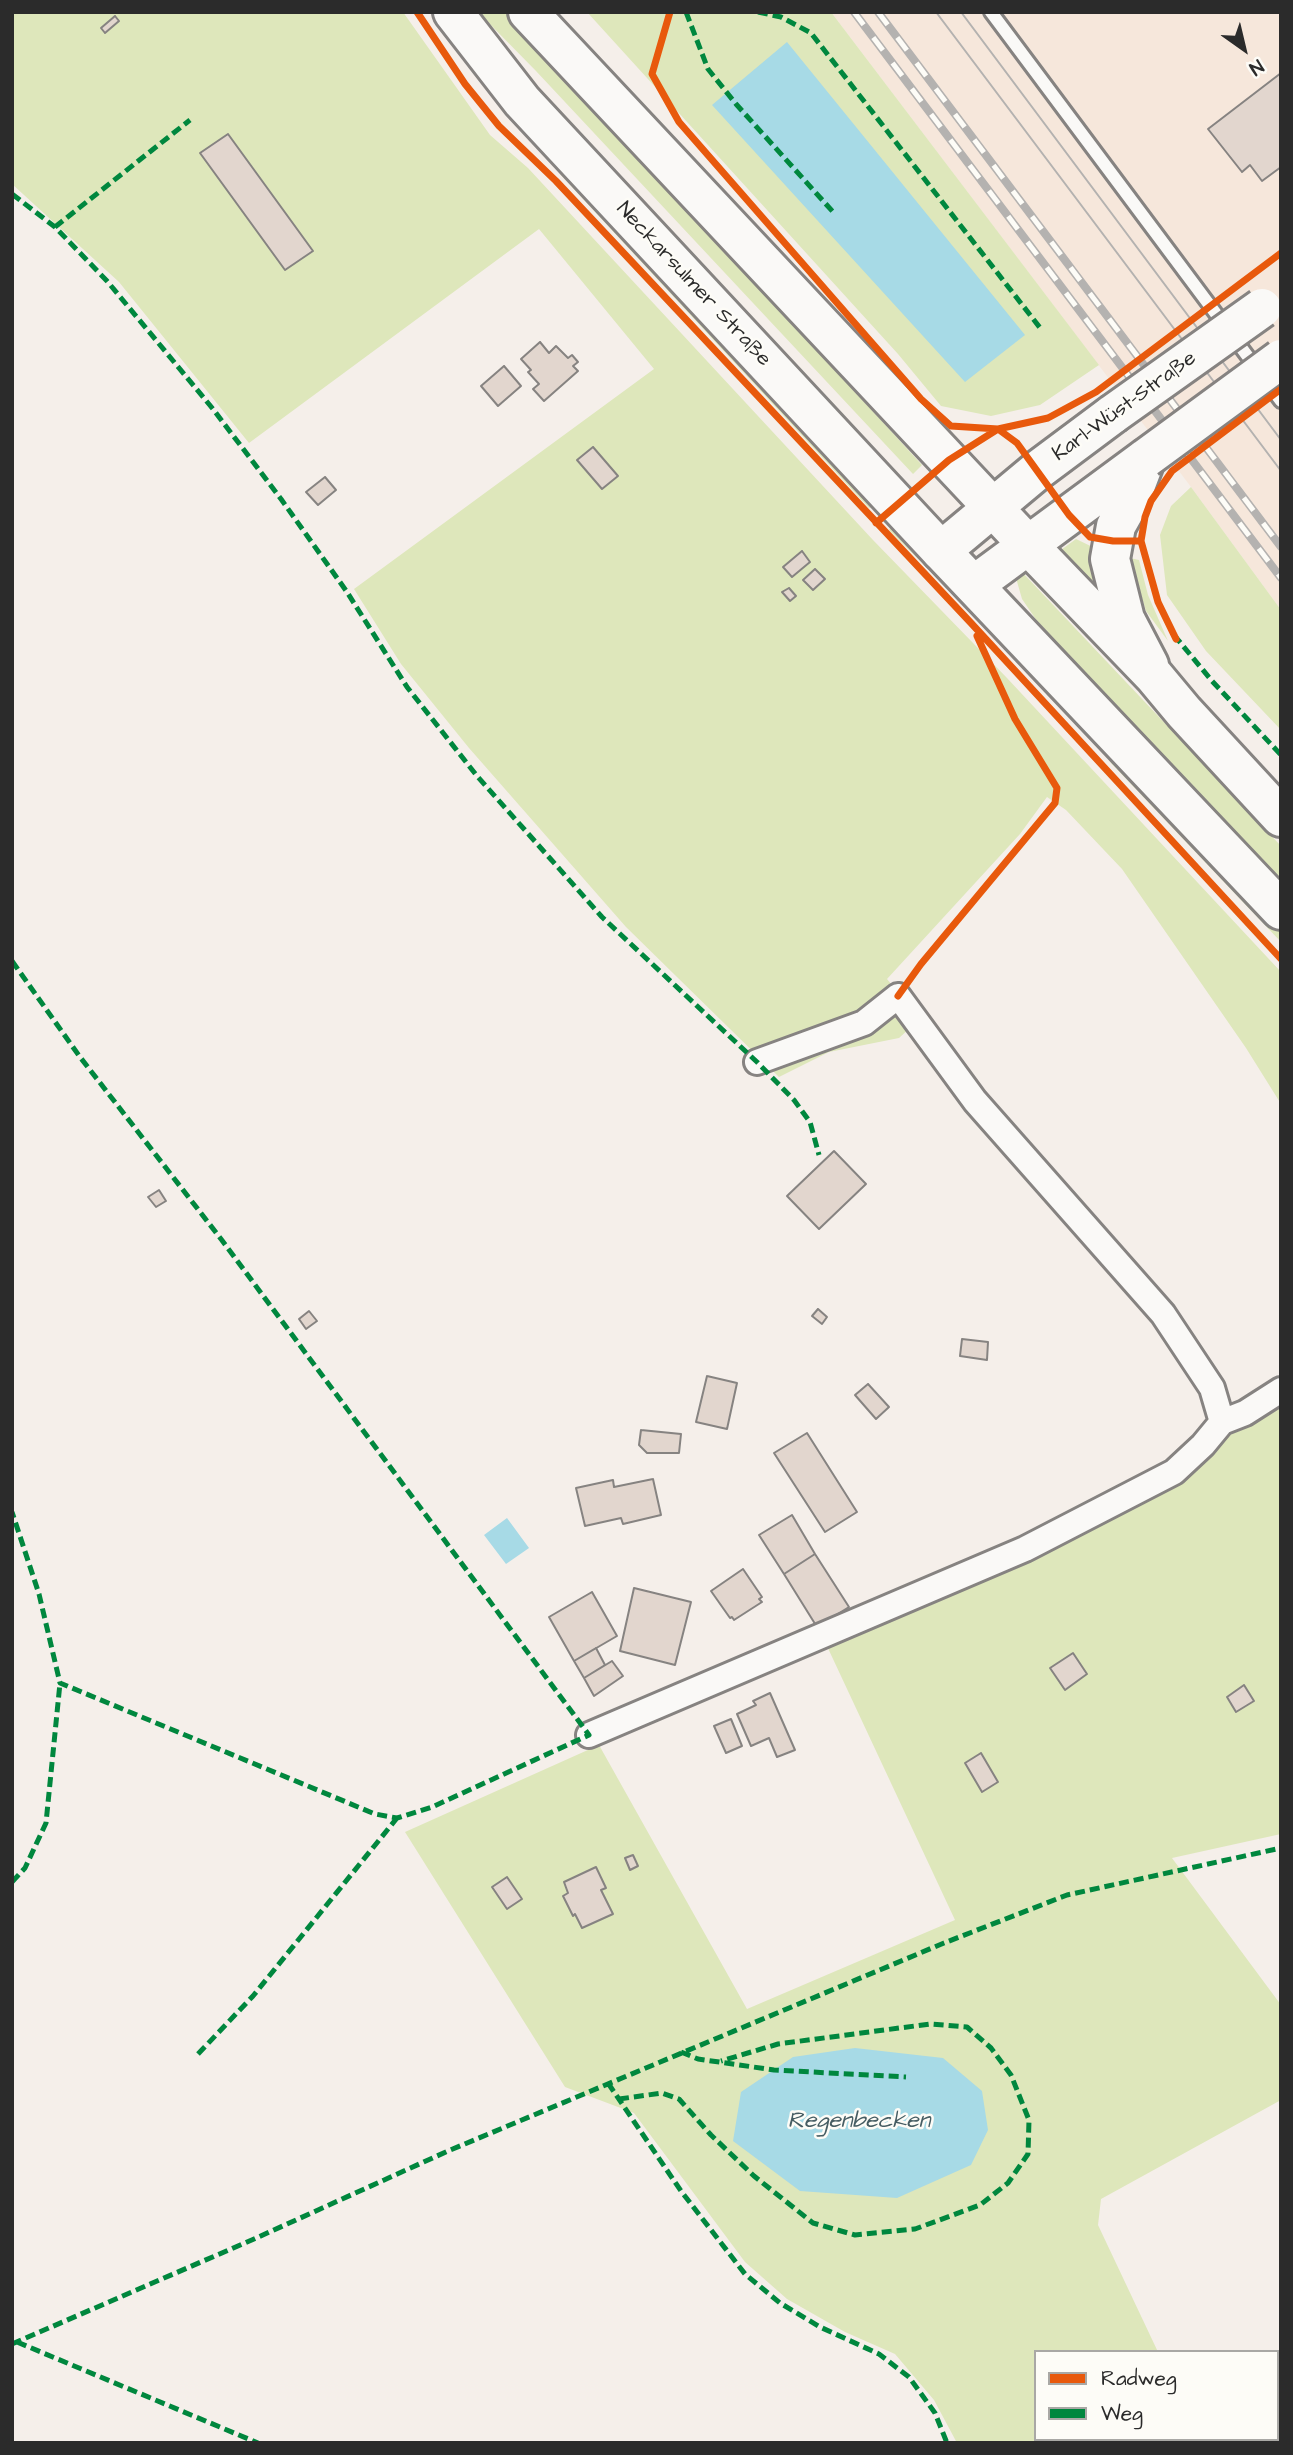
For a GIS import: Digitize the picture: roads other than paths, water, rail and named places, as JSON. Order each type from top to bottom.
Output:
[{"type":"main road","name":"Neckarsulmer Straße","points":[[453,12],[522,101],[941,551],[1281,910]]},
{"type":"main road","points":[[528,12],[992,508],[1154,676],[1281,817]]},
{"type":"main road","name":"Karl-Wüst-Straße","points":[[941,551],[1038,470],[1271,302]]},
{"type":"main road","points":[[974,585],[1281,359]]},
{"type":"main road","points":[[1146,458],[1129,503],[1116,526],[1110,559],[1125,619],[1154,676]]},
{"type":"street","points":[[757,1062],[864,1023],[898,996],[975,1101],[1163,1314],[1212,1388],[1222,1422]]},
{"type":"street","points":[[589,1735],[1037,1543],[1174,1472],[1203,1445],[1222,1422],[1245,1413],[1281,1390]]},
{"type":"lane","points":[[991,12],[1281,401]]},
{"type":"water","points":[[787,42],[1025,335],[965,382],[712,105]]},
{"type":"water","points":[[507,1518],[529,1548],[506,1564],[484,1535]]},
{"type":"water","name":"Regenbecken","points":[[855,2048],[943,2058],[982,2091],[988,2130],[971,2165],[897,2198],[800,2191],[733,2141],[741,2092],[793,2057]]},
{"type":"tram line","points":[[936,12],[1281,471]]},
{"type":"tram line","points":[[961,12],[1281,440]]},
{"type":"railway","points":[[854,12],[1281,578]]},
{"type":"railway","points":[[878,12],[1281,547]]}]
